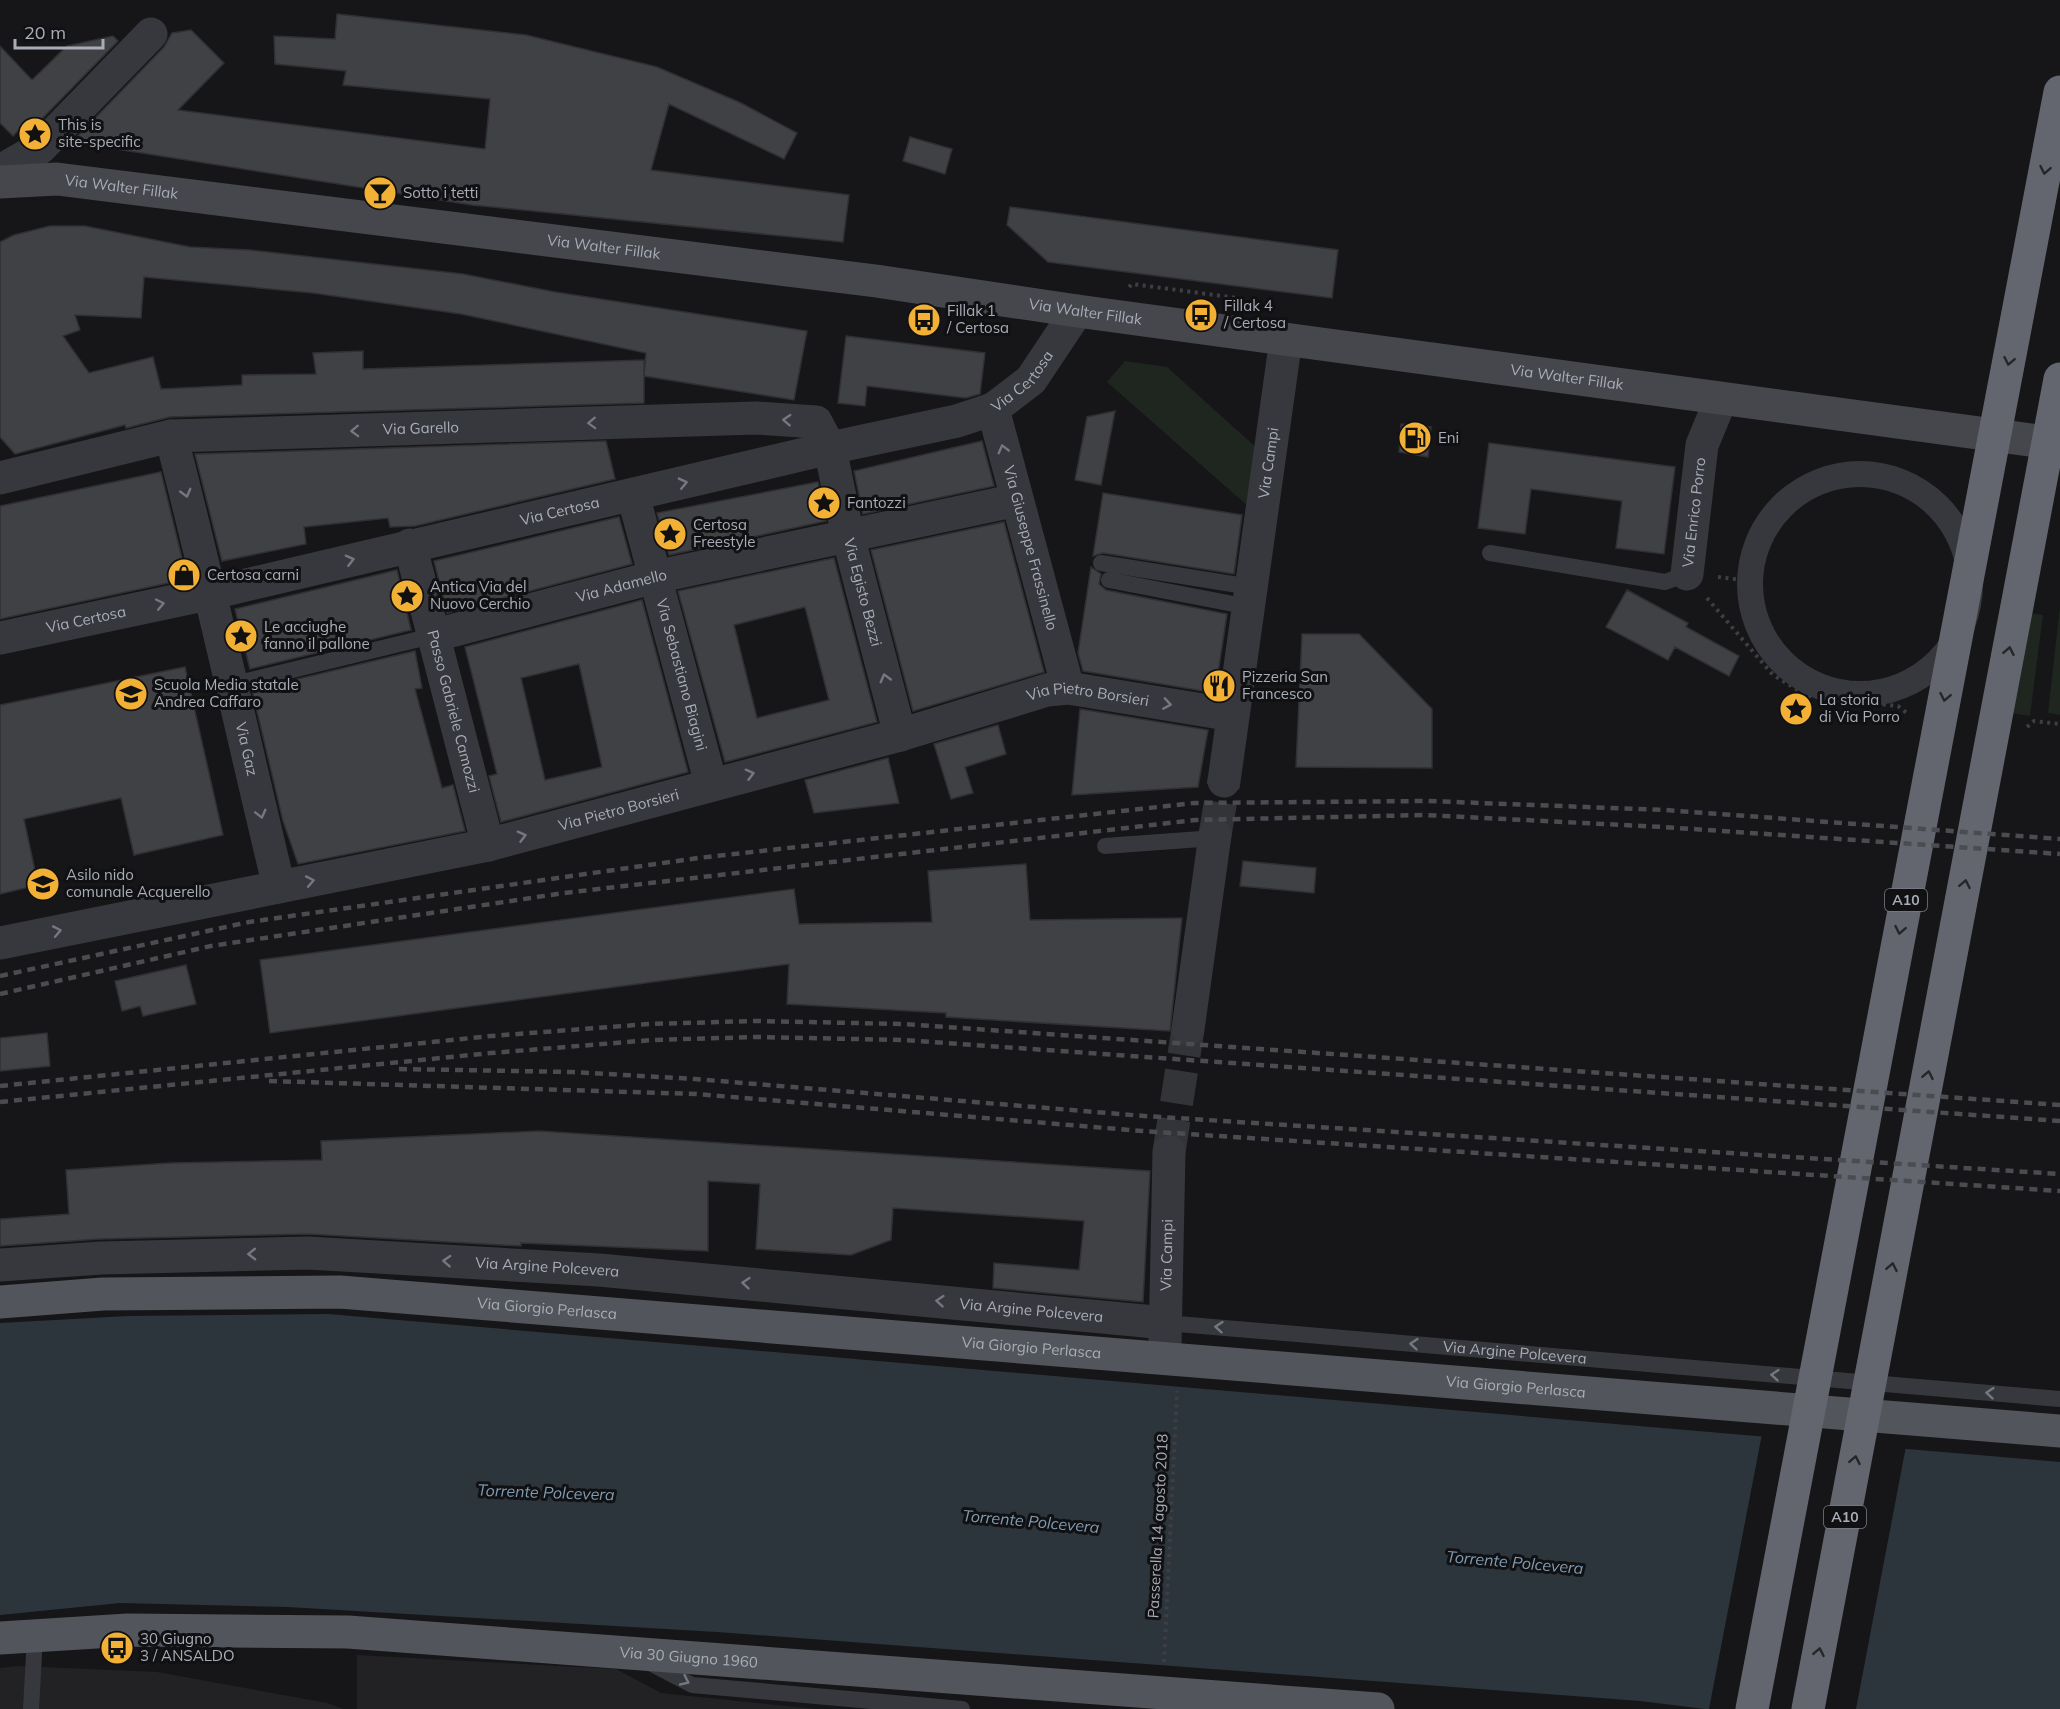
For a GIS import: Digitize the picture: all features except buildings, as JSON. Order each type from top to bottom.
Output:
[{"type":"highway","name":"A10","points":[[1752,1709],[2060,92]]},
{"type":"highway","name":"A10","points":[[1808,1709],[2060,379]]},
{"type":"main road","name":"Via Walter Fillak","points":[[0,182],[57,179],[876,281],[1077,311],[2060,444]]},
{"type":"main road","name":"Via Giorgio Perlasca","points":[[0,1302],[103,1294],[340,1292],[1171,1370],[2060,1431]]},
{"type":"main road","name":"Via 30 Giugno 1960","points":[[0,1638],[128,1630],[348,1632],[1378,1709]]},
{"type":"street","points":[[0,171],[40,148],[150,34]]},
{"type":"street","name":"Via Certosa","points":[[0,638],[212,593],[831,448],[957,421],[993,409],[1031,380],[1077,311]]},
{"type":"street","name":"Via Campi","points":[[1224,781],[1286,339]]},
{"type":"street","name":"Via Enrico Porro","points":[[1688,574],[1702,445],[1721,399]]},
{"type":"street","name":"Via Giuseppe Frassinello","points":[[993,409],[1068,688]]},
{"type":"street","name":"Via Garello","points":[[0,478],[171,436],[756,418],[816,422],[831,448]]},
{"type":"street","name":"Via Gaz","points":[[171,436],[212,593],[230,685],[279,887]]},
{"type":"street","name":"Via Egisto Bezzi","points":[[831,448],[848,536],[900,735]]},
{"type":"street","points":[[1856,473],[1890,477],[1922,492],[1947,516],[1964,546],[1970,580],[1967,615],[1952,647],[1928,672],[1898,689],[1864,696],[1829,692],[1798,677],[1773,653],[1755,622],[1749,588],[1753,554],[1767,522],[1791,497],[1822,480],[1856,473]]},
{"type":"street","name":"Via Sebastiano Biagini","points":[[633,495],[711,784]]},
{"type":"street","name":"Via Adamello","points":[[432,636],[655,577],[1017,500]]},
{"type":"street","name":"Passo Gabriele Camozzi","points":[[411,545],[432,636],[488,845]]},
{"type":"street","name":"Via Pietro Borsieri","points":[[0,943],[488,845],[900,735],[1047,690],[1068,688],[1233,715]]},
{"type":"street","points":[[1188,1029],[1215,837]]},
{"type":"street","name":"Via Campi","points":[[1169,1152],[1166,1323],[1171,1370]]},
{"type":"street","name":"Via Argine Polcevera","points":[[0,1265],[101,1258],[308,1253],[599,1270],[1166,1323]]},
{"type":"lane","name":"Via Enrico Porro","points":[[1490,553],[1665,582],[1688,574]]},
{"type":"lane","points":[[1101,563],[1250,597]]},
{"type":"lane","points":[[1109,580],[1250,597]]},
{"type":"lane","name":"Via Adamello","points":[[230,685],[432,636]]},
{"type":"lane","points":[[1105,846],[1215,837]]},
{"type":"lane","name":"Via Argine Polcevera","points":[[1166,1323],[2060,1399]]},
{"type":"lane","points":[[31,1709],[35,1636]]},
{"type":"lane","points":[[634,1654],[692,1685],[962,1709]]},
{"type":"path","points":[[1688,574],[1773,675],[1808,696],[1898,706],[1914,720]]},
{"type":"path","points":[[2019,734],[2034,721],[2060,724]]},
{"type":"path","name":"Passerella 14 agosto 2018","points":[[1160,1692],[1171,1370]]},
{"type":"shaded area","points":[[1125,361],[1167,367],[1259,450],[1250,508],[1107,382]]},
{"type":"shaded area","points":[[2060,606],[2060,715],[2048,713]]},
{"type":"shaded area","points":[[2004,610],[2043,615],[2030,716],[1990,710]]},
{"type":"shaded area","points":[[357,1655],[616,1669],[661,1693],[816,1709],[357,1709]]},
{"type":"shaded area","points":[[19,1666],[157,1672],[327,1703],[343,1709],[0,1709],[0,1668]]},
{"type":"water","name":"Torrente Polcevera","points":[[328,1314],[2060,1462],[2060,1709],[1705,1709],[1640,1701],[717,1632],[287,1607],[120,1603],[0,1615],[0,1323],[128,1316]]},
{"type":"pier","points":[[1762,1434],[1906,1446],[1856,1709],[1709,1709]]},
{"type":"tunnel","points":[[1215,835],[1224,781]]},
{"type":"tunnel","points":[[1169,1152],[1188,1029]]},
{"type":"railway","points":[[0,976],[249,922],[698,858],[1194,803],[1428,801],[1665,810],[2060,839]]},
{"type":"railway","points":[[0,994],[211,946],[564,893],[1195,820],[1425,815],[1663,827],[2060,854]]},
{"type":"railway","points":[[0,1086],[491,1036],[649,1024],[755,1021],[904,1024],[2060,1105]]},
{"type":"railway","points":[[0,1102],[491,1053],[652,1040],[756,1037],[903,1040],[2060,1121]]},
{"type":"railway","points":[[399,1069],[572,1072],[695,1079],[1144,1116],[2060,1174]]},
{"type":"railway","points":[[269,1081],[696,1094],[1142,1131],[2060,1191]]},
{"type":"place","name":"This is site-specific","points":[[35,134]]},
{"type":"place","name":"Sotto i tetti","points":[[380,193]]},
{"type":"place","name":"Fillak 4 / Certosa","points":[[1201,315]]},
{"type":"place","name":"Fillak 1 / Certosa","points":[[924,320]]},
{"type":"place","name":"Eni","points":[[1415,438]]},
{"type":"place","name":"Fantozzi","points":[[824,503]]},
{"type":"place","name":"Certosa Freestyle","points":[[670,534]]},
{"type":"place","name":"Certosa carni","points":[[184,575]]},
{"type":"place","name":"Antica Via del Nuovo Cerchio","points":[[407,596]]},
{"type":"place","name":"Le acciughe fanno il pallone","points":[[241,636]]},
{"type":"place","name":"Pizzeria San Francesco","points":[[1219,686]]},
{"type":"place","name":"Scuola Media statale Andrea Caffaro","points":[[131,694]]},
{"type":"place","name":"La storia di Via Porro","points":[[1796,709]]},
{"type":"place","name":"Asilo nido comunale Acquerello","points":[[43,884]]},
{"type":"place","name":"30 Giugno 3 / ANSALDO","points":[[117,1648]]}]
